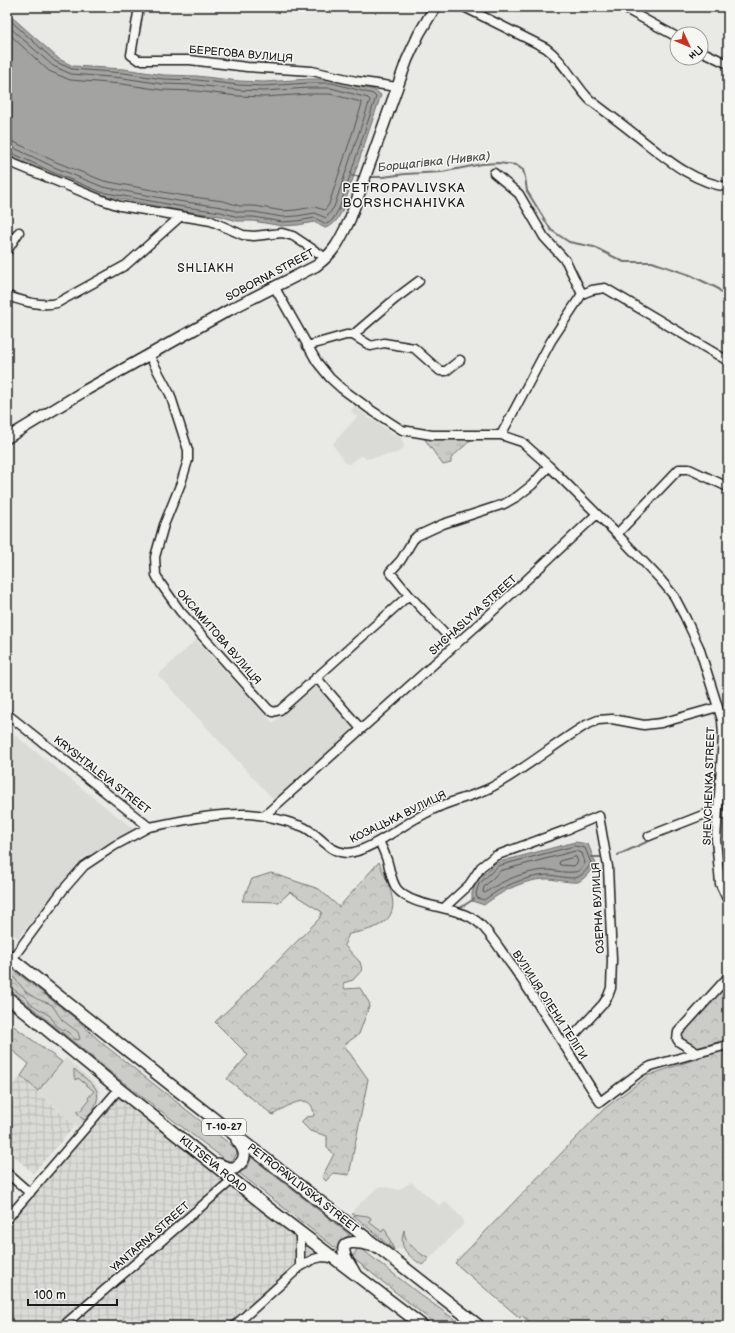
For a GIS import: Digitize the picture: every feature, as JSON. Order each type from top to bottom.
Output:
[{"type":"highway","name":"PETROPAVLIVSKA STREET","points":[[9,957],[479,1326]]},
{"type":"highway","name":"KILTSEVA ROAD","points":[[7,997],[119,1089],[300,1233],[423,1326]]},
{"type":"highway","points":[[208,1160],[228,1168],[235,1168],[243,1160],[245,1153],[243,1147],[229,1131]]},
{"type":"highway","points":[[357,1276],[344,1253],[346,1245],[350,1242],[354,1242],[378,1247]]},
{"type":"main road","name":"SOBORNA STREET","points":[[7,438],[86,390],[231,309],[316,266],[326,258],[339,241],[350,219],[407,60],[419,34],[435,7]]},
{"type":"street","name":"БЕРЕГОВА ВУЛИЦЯ","points":[[139,7],[131,54],[138,60],[190,60],[247,67],[312,71],[356,81],[397,87]]},
{"type":"street","points":[[464,7],[546,48],[563,64],[583,93],[590,100],[666,158],[700,179],[728,187]]},
{"type":"street","points":[[622,7],[669,33]]},
{"type":"street","points":[[709,55],[728,64]]},
{"type":"street","points":[[7,161],[120,206],[210,220],[243,235],[254,236],[282,233],[293,236],[326,258]]},
{"type":"street","points":[[494,173],[519,194],[544,237],[566,261],[582,294]]},
{"type":"street","points":[[7,296],[22,301],[50,305],[57,303],[126,265],[181,216]]},
{"type":"street","points":[[7,251],[19,232]]},
{"type":"street","points":[[354,335],[395,299],[419,281]]},
{"type":"street","name":"SHEVCHENKA STREET","points":[[275,288],[317,362],[330,378],[341,388],[402,430],[432,435],[501,435],[522,442],[549,466],[617,534],[674,596],[699,647],[718,707],[725,718],[716,839],[720,884],[728,901]]},
{"type":"street","points":[[501,435],[551,341],[582,294],[592,290],[605,288],[728,361]]},
{"type":"street","points":[[307,346],[346,335],[354,335],[371,346],[384,343],[414,348],[440,371],[446,371],[460,360]]},
{"type":"street","name":"ОКСАМИТОВА ВУЛИЦЯ","points":[[149,355],[170,394],[188,450],[188,460],[185,473],[164,525],[155,557],[156,575],[180,611],[268,709],[273,712],[280,710],[409,595]]},
{"type":"street","points":[[456,645],[409,595],[390,572],[401,560],[417,536],[443,524],[504,504],[518,496],[532,485],[549,466]]},
{"type":"street","points":[[617,534],[679,469],[689,469],[728,487]]},
{"type":"street","name":"SHCHASLYVA STREET","points":[[264,816],[456,645],[597,514]]},
{"type":"street","points":[[316,677],[361,729]]},
{"type":"street","name":"КОЗАЦЬКА ВУЛИЦЯ","points":[[192,819],[249,814],[264,816],[302,826],[308,829],[330,848],[339,852],[349,853],[361,850],[379,841],[416,819],[442,806],[488,789],[515,774],[586,725],[598,720],[612,719],[644,725],[661,723],[718,707]]},
{"type":"street","name":"KRYSHTALEVA STREET","points":[[7,714],[149,827],[192,819]]},
{"type":"street","points":[[649,836],[718,808]]},
{"type":"street","name":"ОЗЕРНА ВУЛИЦЯ","points":[[445,907],[469,885],[481,868],[495,856],[566,830],[599,816],[608,867],[612,960],[611,988],[603,1004],[564,1046]]},
{"type":"street","name":"PETROPAVLIVSKA STREET","points":[[9,957],[84,866],[114,846],[149,827]]},
{"type":"street","name":"ВУЛИЦЯ ОЛЕНИ ТЕЛІГИ","points":[[379,841],[387,859],[392,878],[399,890],[410,898],[432,905],[445,907],[479,922],[530,991],[600,1102],[640,1072],[651,1066],[728,1045]]},
{"type":"street","points":[[697,1053],[679,1042],[677,1039],[678,1032],[728,977]]},
{"type":"street","points":[[7,1219],[119,1089]]},
{"type":"street","points":[[7,1173],[30,1193]]},
{"type":"street","name":"YANTARNA STREET","points":[[63,1326],[233,1179]]},
{"type":"street","points":[[300,1233],[300,1267]]},
{"type":"street","points":[[234,1326],[300,1267],[314,1259],[322,1257],[333,1258]]},
{"type":"shaded area","points":[[355,406],[369,418],[402,439],[404,445],[403,449],[397,453],[366,459],[361,455],[350,464],[346,463],[333,445],[357,417],[351,411]]},
{"type":"shaded area","points":[[196,640],[273,723],[316,684],[354,727],[275,801],[158,675]]},
{"type":"shaded area","points":[[7,729],[132,828],[132,832],[82,859],[18,938],[7,929]]},
{"type":"shaded area","points":[[66,1058],[95,1083],[100,1092],[95,1113],[89,1121],[84,1120],[77,1128],[38,1091]]},
{"type":"shaded area","points":[[21,1076],[75,1126],[33,1173],[7,1150],[7,1110],[15,1098],[7,1091]]},
{"type":"shaded area","points":[[119,1089],[333,1258],[314,1259],[234,1326],[7,1326],[7,1219]]},
{"type":"shaded area","points":[[411,1182],[440,1206],[445,1201],[463,1219],[463,1225],[429,1259],[410,1245],[404,1234],[402,1236],[402,1241],[404,1248],[394,1250],[352,1214],[354,1209],[377,1188],[382,1186],[399,1190]]},
{"type":"green space","points":[[471,437],[471,440],[451,458],[451,463],[443,465],[424,438]]},
{"type":"green space","points":[[728,789],[728,818],[720,821],[721,790]]},
{"type":"green space","points":[[379,862],[392,897],[393,906],[391,914],[387,920],[373,928],[349,934],[344,945],[360,962],[362,970],[353,980],[343,983],[345,989],[360,988],[370,1004],[359,1034],[344,1045],[368,1079],[349,1175],[333,1173],[326,1181],[322,1177],[334,1154],[327,1148],[327,1136],[310,1131],[301,1122],[306,1117],[314,1116],[309,1103],[304,1101],[291,1104],[273,1115],[227,1079],[248,1055],[215,1022],[247,992],[319,919],[322,912],[290,892],[279,902],[242,901],[252,879],[271,873],[319,889],[339,907]]},
{"type":"green space","points":[[7,965],[76,1019],[103,1044],[236,1149],[237,1153],[233,1160],[227,1161],[120,1080],[7,987]]},
{"type":"green space","points":[[7,969],[26,992],[37,999],[52,1005],[62,1020],[78,1032],[80,1039],[74,1039],[69,1033],[57,1026],[50,1016],[31,1004],[25,997],[7,985]]},
{"type":"green space","points":[[728,978],[728,1039],[696,1048],[678,1039],[681,1033]]},
{"type":"green space","points":[[7,1021],[62,1062],[38,1091],[21,1076],[29,1064],[7,1046]]},
{"type":"green space","points":[[728,1048],[728,1326],[543,1326],[538,1322],[535,1326],[521,1315],[520,1318],[455,1263],[605,1108],[649,1075]]},
{"type":"green space","points":[[74,1069],[94,1086],[98,1095],[96,1104],[91,1113],[84,1120],[79,1116],[77,1111],[80,1111],[94,1091],[78,1078],[76,1080],[74,1076]]},
{"type":"green space","points":[[251,1157],[350,1235],[342,1241],[338,1250],[239,1173],[247,1167]]},
{"type":"green space","points":[[352,1214],[368,1216],[371,1218],[369,1222],[382,1232],[384,1229],[394,1250]]},
{"type":"green space","points":[[404,1230],[406,1239],[409,1243],[417,1251],[429,1259],[422,1265],[412,1258],[403,1247],[402,1237]]},
{"type":"green space","points":[[358,1248],[363,1250],[422,1296],[464,1326],[438,1326],[354,1259],[352,1257]]},
{"type":"water","points":[[7,16],[13,18],[59,59],[73,66],[124,69],[164,75],[197,76],[239,81],[264,82],[332,79],[375,90],[381,95],[339,217],[333,224],[325,228],[314,222],[282,226],[253,221],[237,221],[220,216],[177,210],[100,195],[50,175],[7,155]]},
{"type":"water","points":[[575,842],[588,844],[596,864],[581,881],[572,882],[541,879],[523,883],[506,890],[484,905],[472,901],[472,893],[476,882],[495,863]]},
{"type":"waterway","name":"Борщагівка (Нивка)","points":[[368,177],[442,172],[482,164],[498,163],[516,165],[523,170],[527,191],[551,230],[569,242],[594,247],[624,262],[652,262],[690,275],[717,288],[728,299]]},
{"type":"waterway","name":"Борщагівка (Нивка)","points":[[352,176],[362,176]]},
{"type":"waterway","points":[[618,855],[664,834]]},
{"type":"waterway","points":[[591,857],[600,857]]},
{"type":"waterway","points":[[460,908],[474,899]]},
{"type":"district","name":"PETROPAVLIVSKA BORSHCHAHIVKA","points":[[404,196]]},
{"type":"district","name":"SHLIAKH","points":[[206,268]]}]
